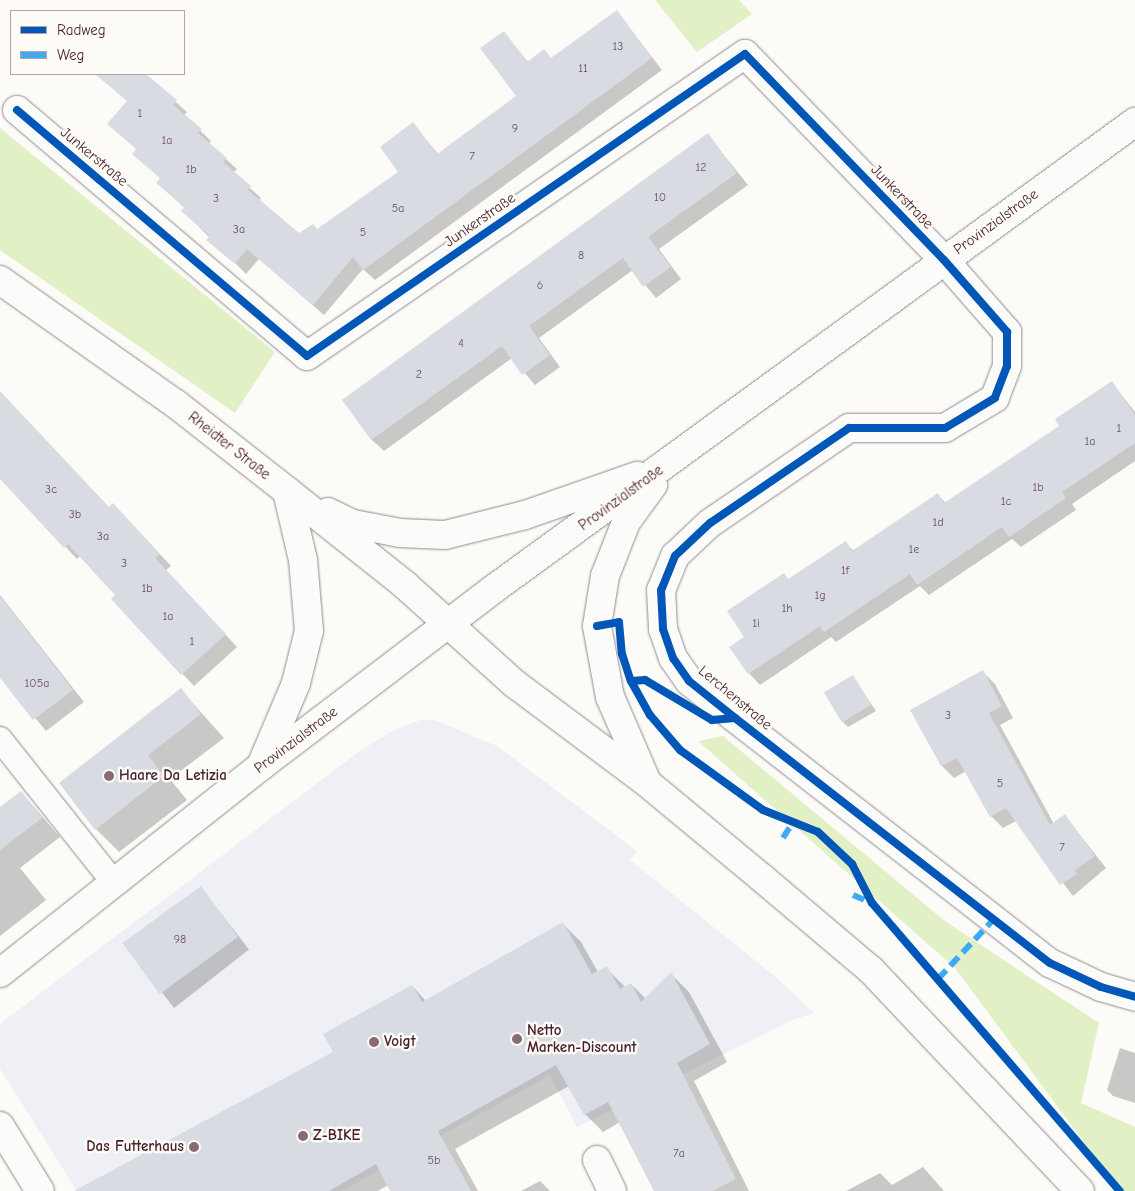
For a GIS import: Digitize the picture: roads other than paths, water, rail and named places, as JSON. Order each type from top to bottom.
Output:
[{"type":"main road","name":"Junkerstraße","points":[[17,110],[308,356],[745,54],[944,260]]},
{"type":"main road","name":"Provinzialstraße","points":[[0,972],[260,767],[449,623],[667,466],[944,260],[1135,122]]},
{"type":"main road","name":"Lerchenstraße","points":[[944,260],[1007,332],[1007,366],[995,398],[945,428],[849,428],[710,523],[675,556],[661,590],[662,629],[673,658],[689,680],[985,914],[1050,963],[1101,987],[1135,997]]},
{"type":"main road","name":"Rheidter Straße","points":[[0,280],[176,404],[287,491],[449,623],[515,684],[646,782],[872,970],[1080,1191]]},
{"type":"main road","points":[[287,491],[352,524],[400,533],[445,535],[524,515],[667,466]]},
{"type":"main road","points":[[646,782],[610,697],[597,626],[605,576],[626,522],[667,466]]},
{"type":"main road","points":[[260,767],[296,683],[310,631],[303,560],[287,491]]},
{"type":"main road","points":[[0,1126],[40,1191]]},
{"type":"main road","points":[[597,1160],[612,1191]]},
{"type":"lane","points":[[0,739],[114,883]]},
{"type":"place","name":"Haare Da Letizia","points":[[109,776]]},
{"type":"place","name":"Netto Marken-Discount","points":[[517,1039]]},
{"type":"place","name":"Voigt","points":[[374,1042]]},
{"type":"place","name":"Z-BIKE","points":[[303,1136]]},
{"type":"place","name":"Das Futterhaus","points":[[194,1147]]}]
